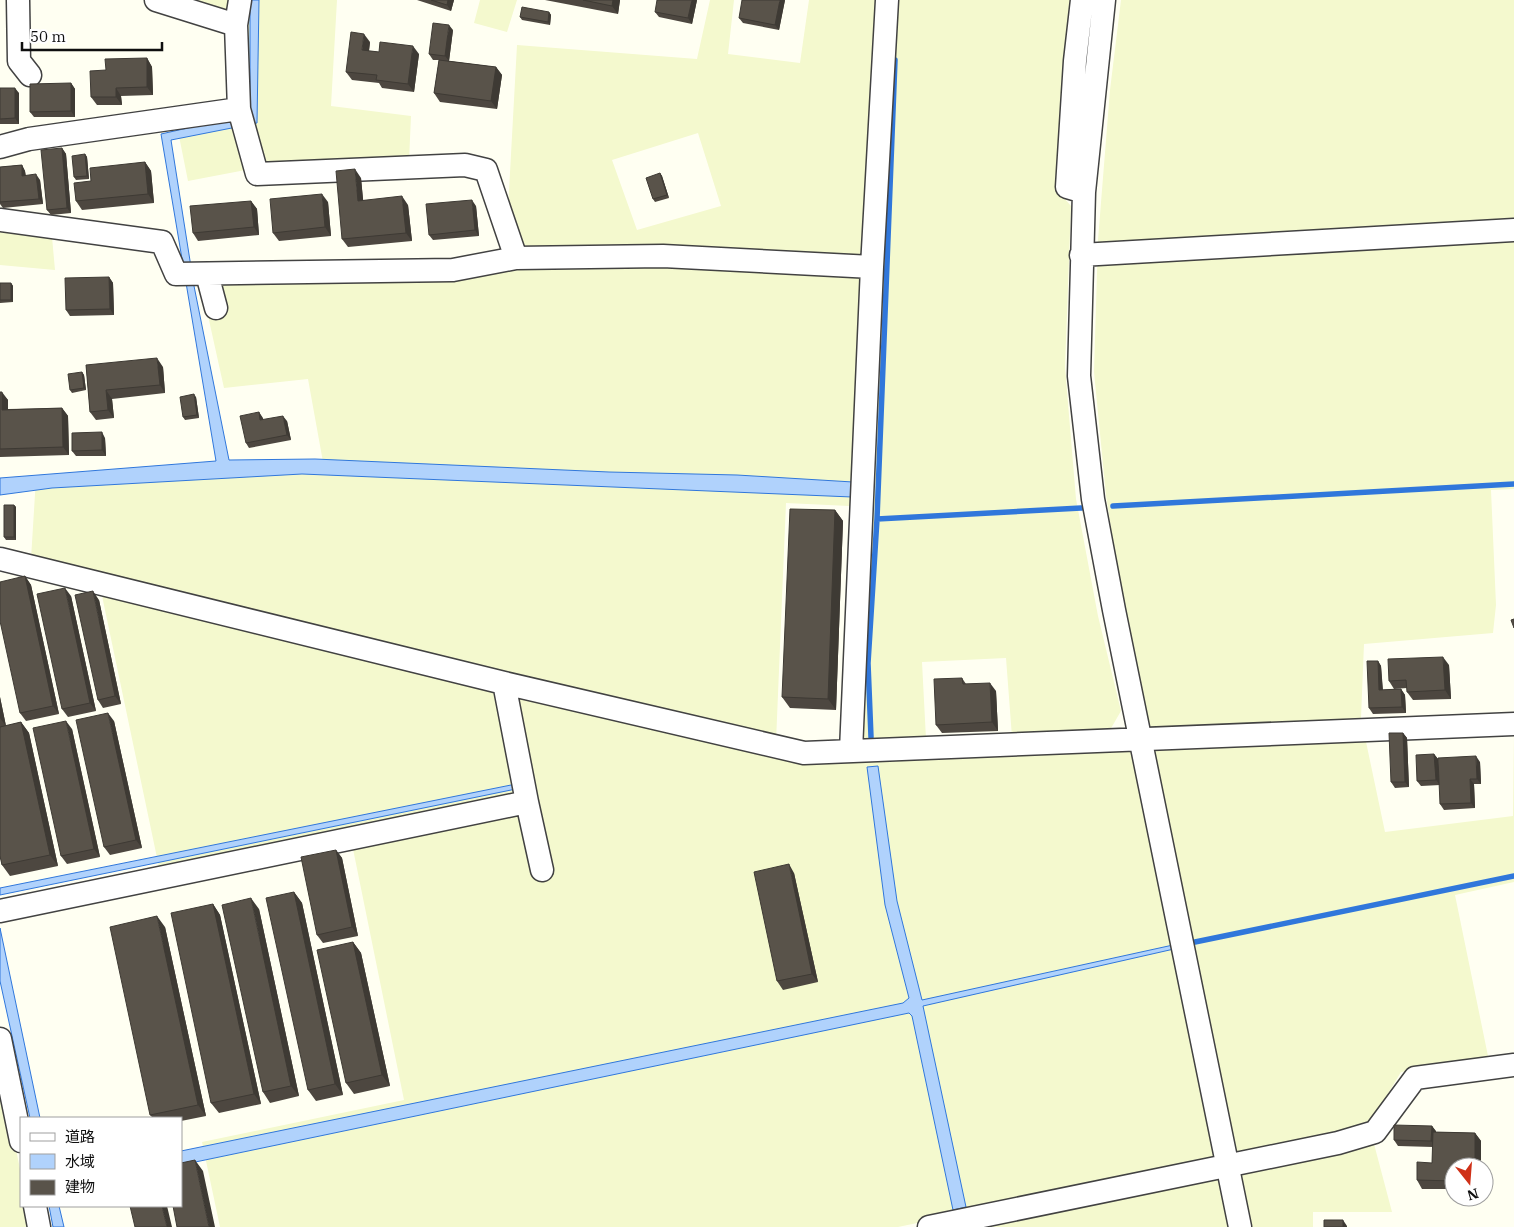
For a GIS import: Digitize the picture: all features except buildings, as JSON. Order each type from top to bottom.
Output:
[{"type":"street","points":[[18,0],[19,61],[30,75]]},
{"type":"street","points":[[156,0],[236,25]]},
{"type":"street","points":[[240,0],[236,25],[241,119],[256,174],[465,165],[486,170],[516,258]]},
{"type":"street","points":[[851,750],[872,267],[887,0]]},
{"type":"street","points":[[1082,0],[1075,61],[1066,187],[1084,192]]},
{"type":"street","points":[[1104,0],[1084,192],[1079,376],[1093,499],[1240,1227]]},
{"type":"street","points":[[0,147],[29,139],[241,119]]},
{"type":"street","points":[[0,220],[162,242],[176,274],[453,270],[516,258],[663,256],[872,267]]},
{"type":"street","points":[[1081,255],[1514,230]]},
{"type":"street","points":[[204,274],[216,308]]},
{"type":"street","points":[[0,559],[504,683],[804,753],[1141,741],[1514,724]]},
{"type":"street","points":[[504,683],[542,870]]},
{"type":"street","points":[[0,911],[527,802]]},
{"type":"street","points":[[0,1038],[7,1104],[20,1137]]},
{"type":"street","points":[[929,1227],[1338,1143],[1375,1132],[1415,1078],[1514,1065]]},
{"type":"street","points":[[35,1207],[39,1227]]},
{"type":"green space","points":[[185,0],[337,0],[331,106],[411,116],[409,161],[271,165],[188,181],[178,131],[245,117],[243,20]]},
{"type":"green space","points":[[480,0],[517,0],[507,32],[474,23]]},
{"type":"green space","points":[[710,0],[734,0],[728,54],[800,63],[809,0],[1076,0],[1057,190],[1071,206],[1065,367],[1076,499],[1098,616],[1121,711],[1110,730],[1012,737],[1006,658],[922,662],[926,739],[863,739],[870,507],[786,503],[776,742],[31,559],[36,478],[323,462],[308,379],[224,388],[201,284],[519,264],[508,209],[517,45],[697,59]],"holes":[[[698,133],[721,206],[637,230],[612,160]]]},
{"type":"green space","points":[[1121,0],[1514,0],[1514,489],[1491,490],[1496,605],[1493,633],[1364,644],[1361,718],[1385,832],[1513,816],[1514,733],[1514,882],[1455,895],[1489,1061],[1401,1072],[1369,1125],[1392,1212],[1313,1212],[1313,1227],[1251,1227],[1123,609],[1106,495],[1094,372],[1098,240],[1110,90]]},
{"type":"green space","points":[[0,232],[52,237],[55,270],[0,265]]},
{"type":"green space","points":[[101,591],[499,688],[521,796],[160,872]]},
{"type":"green space","points":[[520,695],[797,762],[1122,748],[1132,753],[1219,1157],[1214,1161],[898,1227],[220,1227],[202,1142],[404,1100],[352,844],[523,809],[513,700]]},
{"type":"green space","points":[[0,1071],[20,1169],[20,1207],[28,1207],[32,1227],[0,1227]]},
{"type":"green space","points":[[1220,1173],[1231,1227],[955,1227]]},
{"type":"water","points":[[250,0],[259,0],[257,123],[171,140],[194,286],[229,460],[315,459],[609,472],[737,475],[853,482],[852,497],[302,474],[52,488],[0,495],[0,478],[216,461],[161,134],[250,114]]},
{"type":"water","points":[[878,766],[897,901],[922,1000],[1173,945],[1174,949],[923,1006],[966,1207],[953,1210],[912,1016],[909,1013],[182,1165],[182,1151],[903,1003],[909,998],[885,905],[867,767]]},
{"type":"water","points":[[516,784],[516,789],[0,895],[0,888]]},
{"type":"water","points":[[0,928],[40,1117],[30,1117],[0,981]]},
{"type":"water","points":[[49,1207],[59,1207],[64,1227],[53,1227]]},
{"type":"waterway","points":[[871,737],[868,663],[877,519],[895,60]]},
{"type":"waterway","points":[[1113,506],[1514,484]]},
{"type":"waterway","points":[[877,519],[1081,508]]},
{"type":"waterway","points":[[1195,942],[1514,876]]}]
